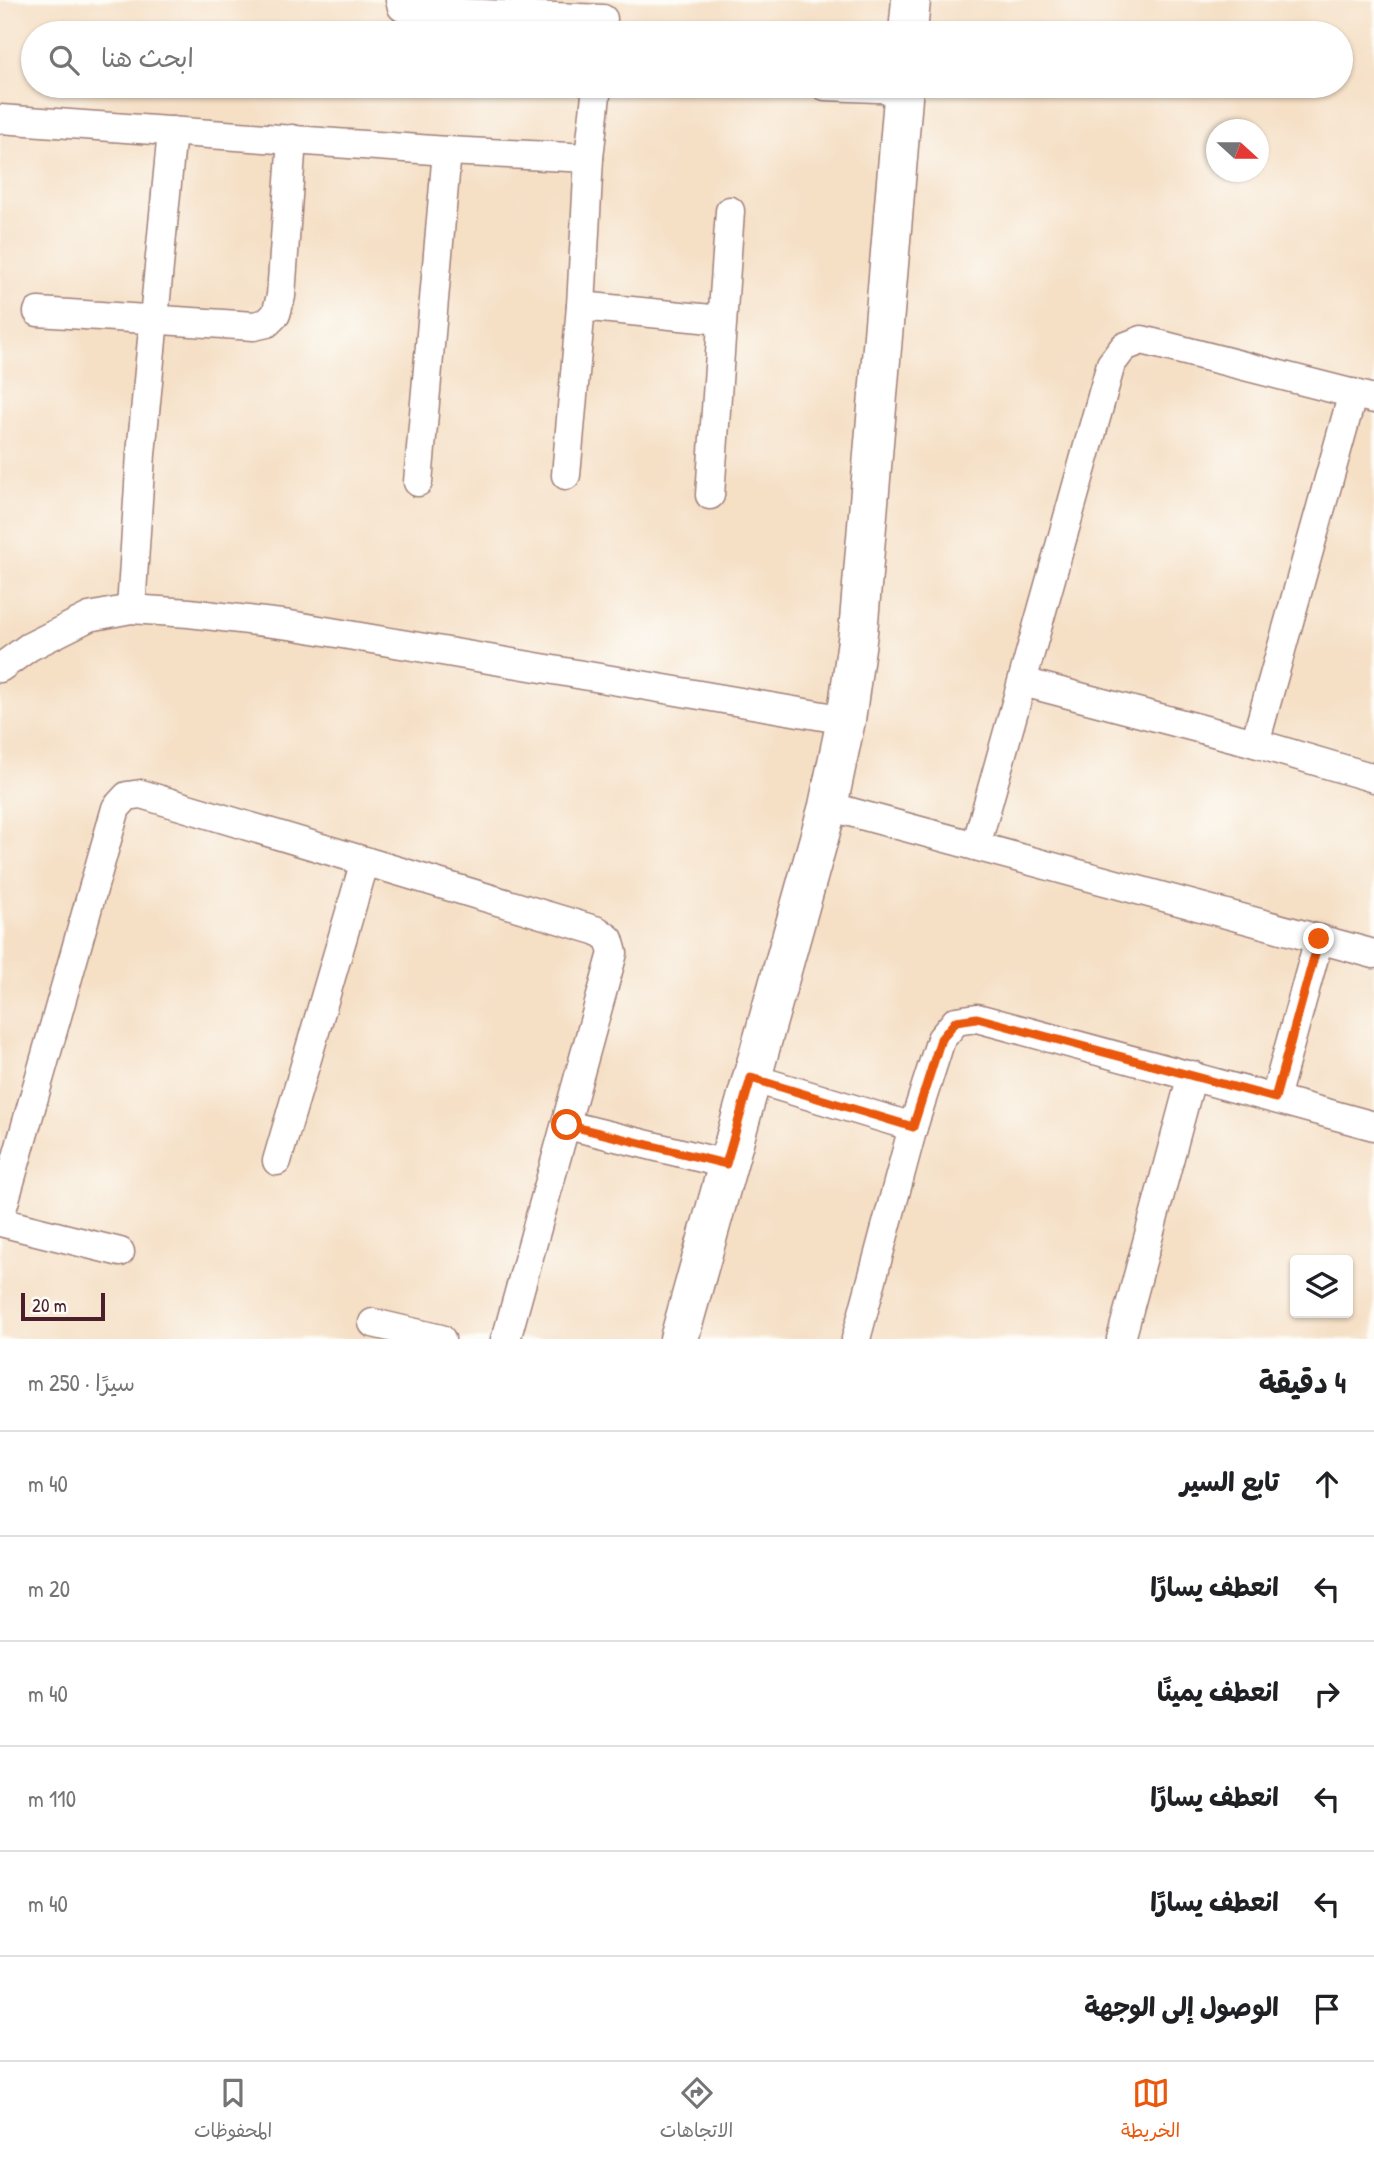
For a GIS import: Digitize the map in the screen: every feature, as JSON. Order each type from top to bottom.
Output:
[{"type":"main road","points":[[909,21],[911,0]]},
{"type":"main road","points":[[679,1339],[828,806],[846,720],[860,612],[903,98]]},
{"type":"street","points":[[400,0],[402,6],[412,11],[603,17]]},
{"type":"street","points":[[566,475],[596,98]]},
{"type":"street","points":[[0,119],[447,151],[589,158]]},
{"type":"street","points":[[131,609],[141,454],[172,131]]},
{"type":"street","points":[[38,312],[254,326],[267,323],[276,314],[281,296],[292,139]]},
{"type":"street","points":[[418,482],[447,151]]},
{"type":"street","points":[[710,495],[730,211]]},
{"type":"street","points":[[581,306],[722,320]]},
{"type":"street","points":[[975,846],[1111,363],[1124,347],[1142,340],[1364,396],[1255,743]]},
{"type":"street","points":[[0,668],[29,647],[89,617],[131,609],[290,625],[846,720]]},
{"type":"street","points":[[1023,682],[1255,743],[1374,778]]},
{"type":"street","points":[[120,1252],[0,1220],[116,807],[127,796],[141,794],[598,931],[609,939],[613,953],[505,1339]]},
{"type":"street","points":[[828,806],[1374,954]]},
{"type":"street","points":[[277,1161],[365,861]]},
{"type":"street","points":[[1275,1098],[1319,939]]},
{"type":"street","points":[[856,1339],[913,1127],[941,1039],[956,1021],[977,1018],[1374,1126]]},
{"type":"street","points":[[1121,1339],[1192,1075]]},
{"type":"street","points":[[751,1078],[913,1127]]},
{"type":"street","points":[[567,1125],[726,1164]]},
{"type":"street","points":[[373,1323],[441,1339]]},
{"type":"route","points":[[567,1125],[726,1164],[751,1078],[913,1127],[941,1039],[956,1021],[977,1018],[1275,1098],[1319,939]]}]
